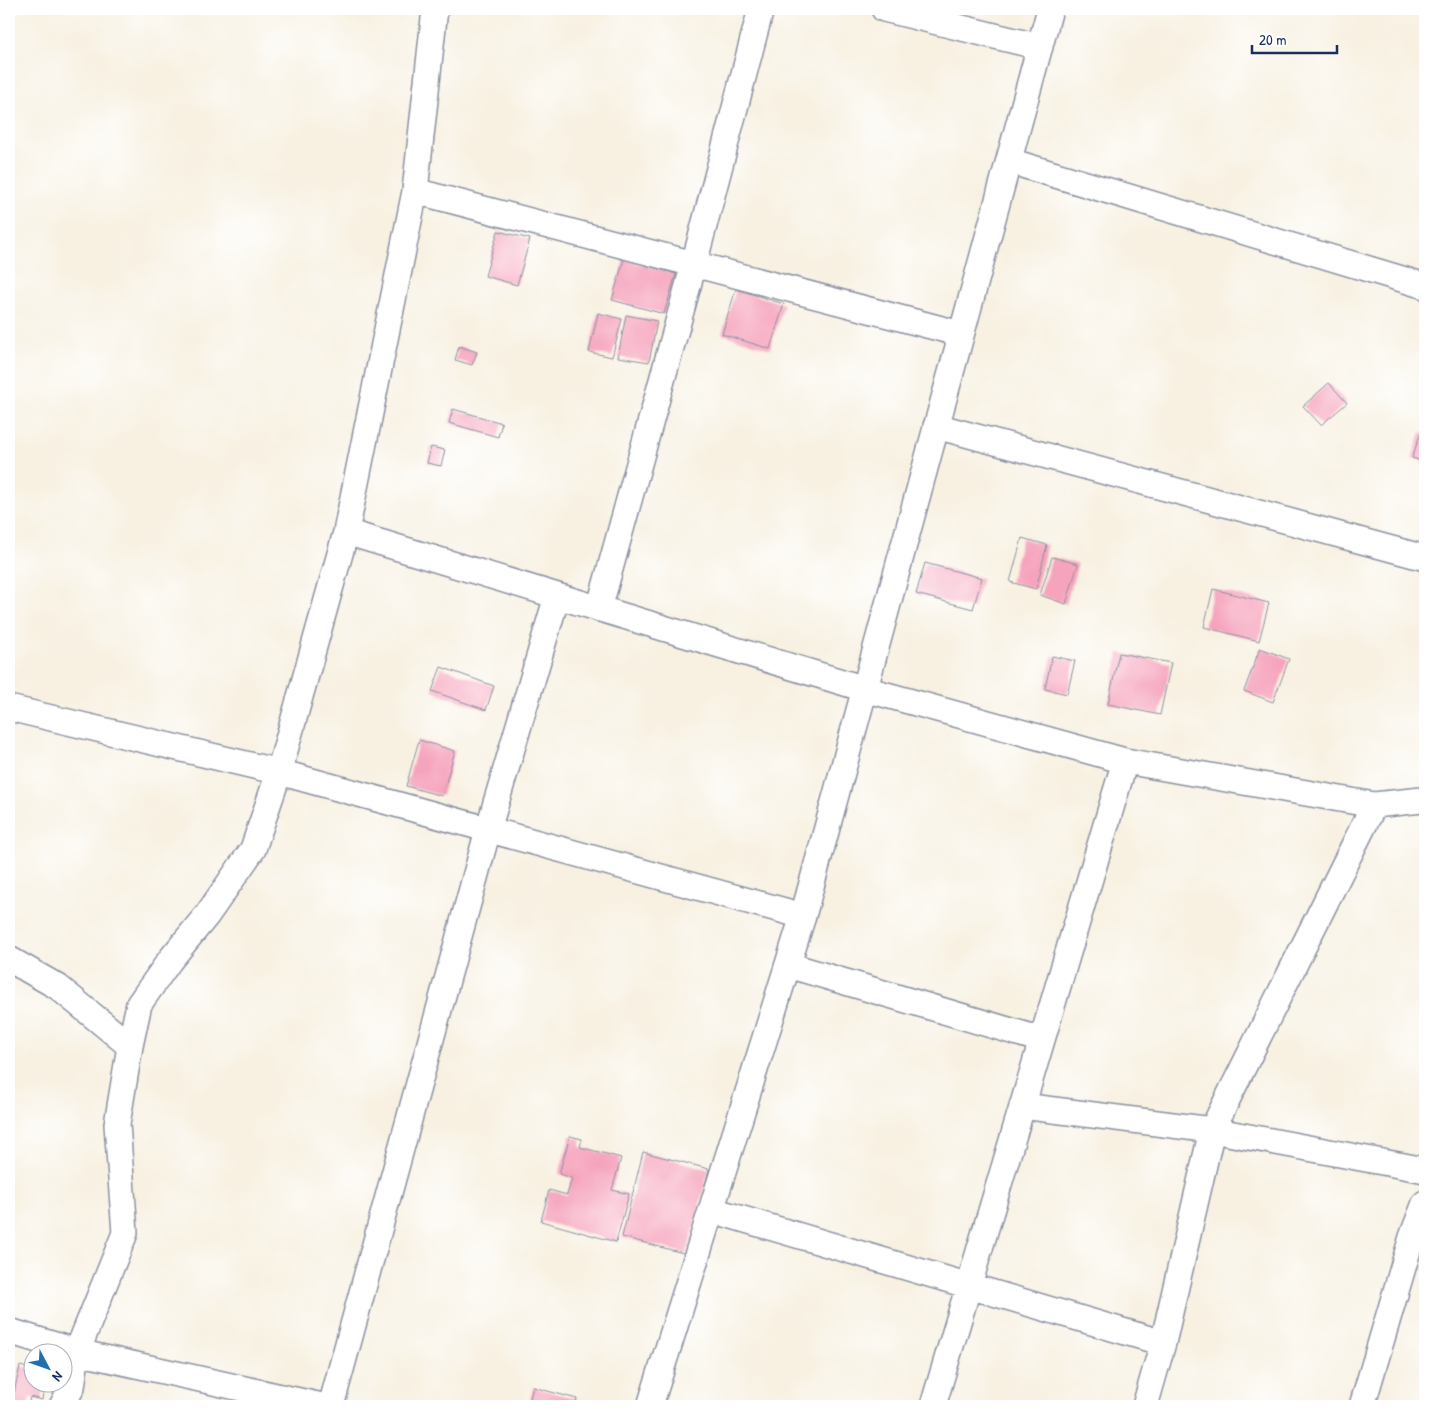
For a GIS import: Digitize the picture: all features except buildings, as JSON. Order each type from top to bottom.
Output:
[{"type":"street","points":[[62,1406],[72,1387],[77,1352],[125,1233],[117,1124],[130,1046],[140,1004],[170,960],[207,915],[253,849],[279,772],[346,532],[415,191],[435,9]]},
{"type":"street","points":[[599,609],[694,264],[761,9]]},
{"type":"street","points":[[884,9],[1040,47]]},
{"type":"street","points":[[650,1406],[803,916],[1050,9]]},
{"type":"street","points":[[1009,161],[1425,286]]},
{"type":"street","points":[[415,191],[961,334]]},
{"type":"street","points":[[936,426],[1425,558]]},
{"type":"street","points":[[346,532],[865,689],[1125,761],[1374,806],[1425,801]]},
{"type":"street","points":[[331,1406],[488,830],[557,596]]},
{"type":"street","points":[[9,708],[279,772],[803,916]]},
{"type":"street","points":[[933,1406],[1125,761]]},
{"type":"street","points":[[1145,1406],[1163,1343],[1212,1130],[1374,806]]},
{"type":"street","points":[[9,959],[58,987],[130,1046]]},
{"type":"street","points":[[788,965],[1042,1040]]},
{"type":"street","points":[[1022,1106],[1212,1130],[1425,1170]]},
{"type":"street","points":[[1362,1406],[1419,1238],[1425,1203]]},
{"type":"street","points":[[712,1210],[1163,1343]]},
{"type":"street","points":[[9,1332],[77,1352],[322,1406]]}]
